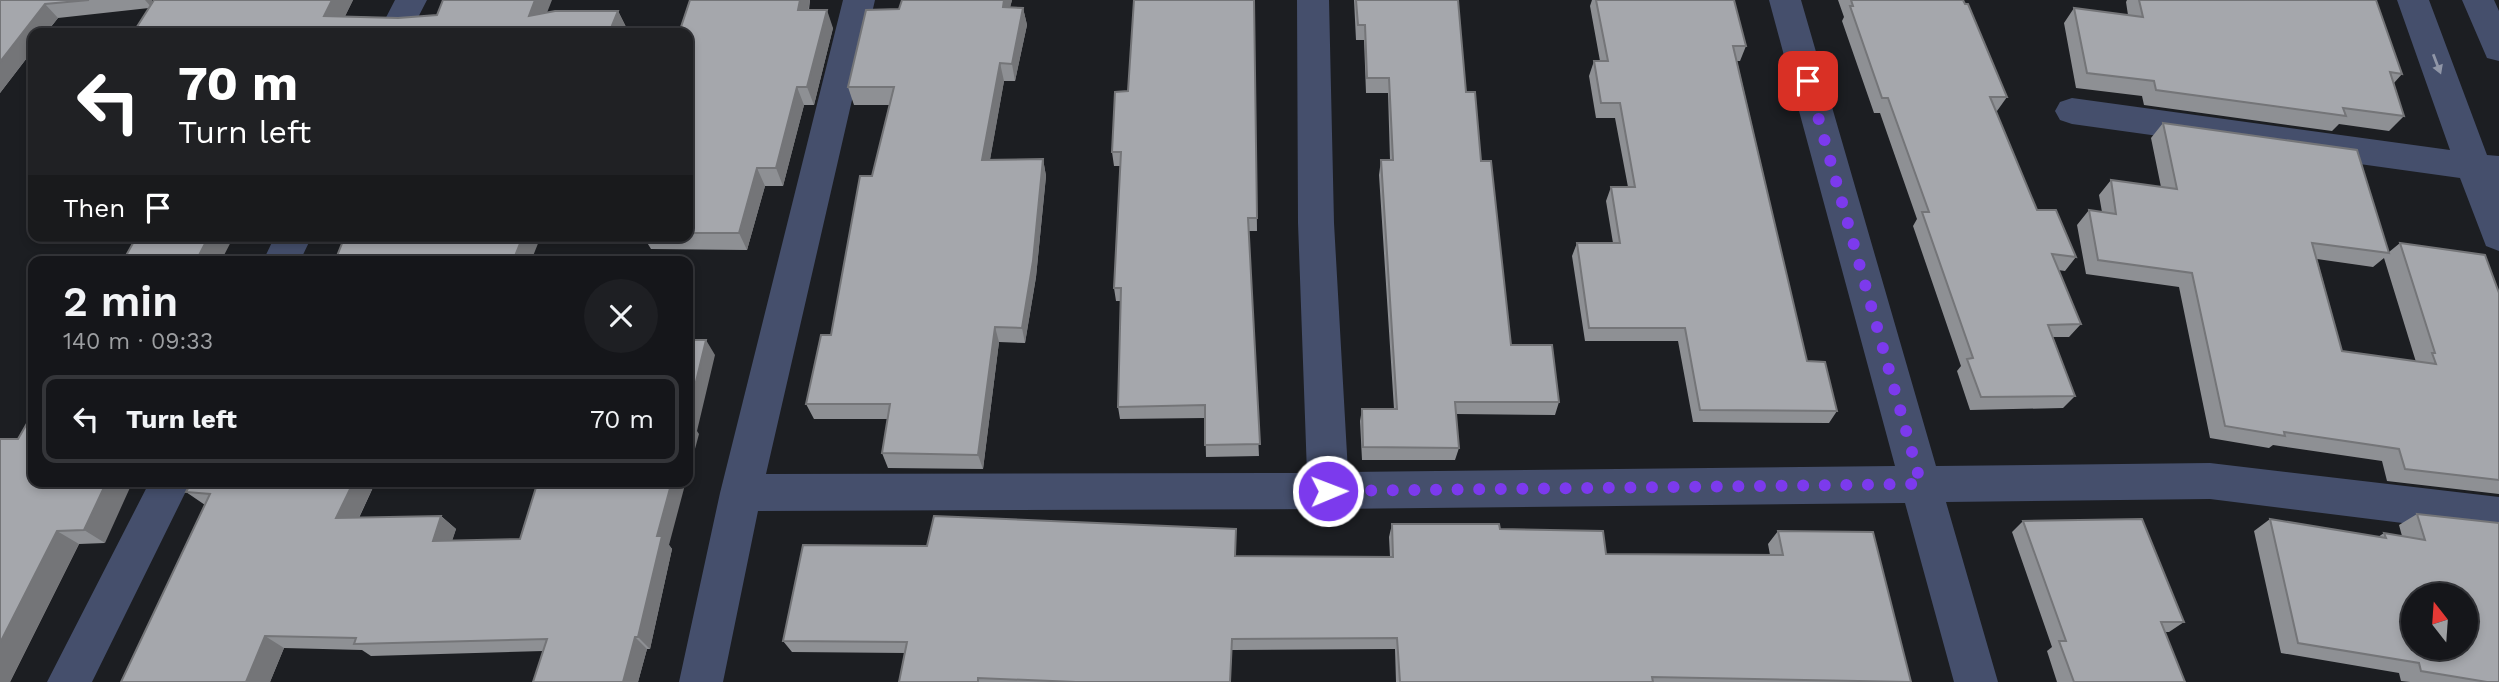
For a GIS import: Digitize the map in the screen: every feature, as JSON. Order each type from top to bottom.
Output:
[{"type":"street","points":[[397,28],[411,0]]},
{"type":"street","points":[[701,682],[741,493],[859,0]]},
{"type":"street","points":[[1313,0],[1316,223],[1328,491]]},
{"type":"street","points":[[1786,0],[1976,682]]},
{"type":"street","points":[[2413,0],[2487,168],[2499,236]]},
{"type":"street","points":[[2478,0],[2499,50]]},
{"type":"street","points":[[2072,111],[2487,168]]},
{"type":"street","points":[[741,493],[1328,491],[2210,481],[2499,516]]},
{"type":"street","points":[[69,682],[167,487]]},
{"type":"building","points":[[0,0],[89,0],[45,4],[0,62]]},
{"type":"building","points":[[154,0],[332,0],[324,16],[398,18],[437,15],[443,0],[535,0],[529,16],[555,11],[618,11],[611,28],[136,28]]},
{"type":"building","points":[[690,0],[800,0],[798,10],[827,10],[807,87],[797,87],[776,168],[757,168],[739,233],[693,233],[693,28],[681,28]]},
{"type":"building","points":[[902,0],[1004,0],[1003,7],[1023,8],[1012,64],[1000,63],[982,160],[1043,159],[1033,261],[1022,328],[995,327],[978,455],[882,453],[890,404],[806,404],[821,335],[831,335],[860,176],[872,176],[894,87],[848,87],[866,10],[899,9]]},
{"type":"building","points":[[1134,0],[1254,0],[1257,218],[1248,218],[1260,444],[1205,445],[1205,405],[1118,407],[1121,288],[1114,288],[1121,152],[1112,152],[1115,92],[1128,91]]},
{"type":"building","points":[[1356,0],[1458,0],[1466,92],[1475,92],[1481,161],[1491,161],[1511,345],[1552,345],[1559,402],[1455,402],[1459,448],[1363,447],[1362,409],[1397,409],[1381,160],[1393,160],[1389,78],[1367,78],[1365,25],[1358,25]]},
{"type":"building","points":[[1596,0],[1734,0],[1746,46],[1733,46],[1807,361],[1825,362],[1837,411],[1700,410],[1685,328],[1589,328],[1577,243],[1620,243],[1611,187],[1635,187],[1620,103],[1601,103],[1594,61],[1608,61]]},
{"type":"building","points":[[1851,0],[1963,0],[1968,4],[2007,97],[1990,97],[2037,210],[2056,210],[2076,257],[2052,254],[2081,324],[2048,325],[2075,396],[1981,397],[1967,359],[1973,358],[1922,212],[1929,212],[1888,98],[1882,98],[1850,6],[1853,6]]},
{"type":"building","points":[[2139,0],[2376,0],[2402,74],[2390,72],[2404,116],[2343,108],[2346,116],[2156,90],[2154,81],[2087,73],[2074,8],[2143,17]]},
{"type":"building","points":[[2163,123],[2357,150],[2389,253],[2312,243],[2342,351],[2436,364],[2432,353],[2435,353],[2400,243],[2485,255],[2499,293],[2499,480],[2405,469],[2399,449],[2225,426],[2192,273],[2098,260],[2089,210],[2116,214],[2111,180],[2177,189]]},
{"type":"building","points":[[134,242],[206,242],[199,256],[126,256]]},
{"type":"building","points":[[343,242],[521,242],[515,256],[337,256]]},
{"type":"building","points":[[693,340],[706,340],[693,394]]},
{"type":"building","points":[[28,422],[28,487],[104,487],[84,530],[57,531],[0,643],[0,439],[18,439]]},
{"type":"building","points":[[189,487],[351,487],[336,518],[441,516],[433,541],[520,539],[536,487],[670,487],[657,536],[662,536],[638,637],[635,637],[623,682],[533,682],[547,639],[354,644],[356,638],[265,636],[246,682],[121,682],[210,494],[186,492]]},
{"type":"building","points":[[2417,514],[2499,523],[2499,682],[2421,671],[2419,663],[2298,643],[2270,519],[2386,538],[2384,533],[2425,540]]},
{"type":"building","points":[[934,516],[1236,529],[1235,556],[1393,557],[1392,524],[1499,524],[1500,529],[1603,531],[1606,554],[1783,555],[1778,531],[1873,532],[1911,682],[1652,677],[1653,682],[1400,682],[1397,638],[1232,639],[1230,682],[1076,682],[978,678],[978,682],[899,682],[907,642],[783,641],[803,545],[927,546]]},
{"type":"building","points":[[2142,519],[2184,622],[2161,622],[2185,682],[2074,682],[2059,641],[2066,641],[2023,521]]},
{"type":"route","points":[[1328,491],[1921,484],[1808,81]]}]
